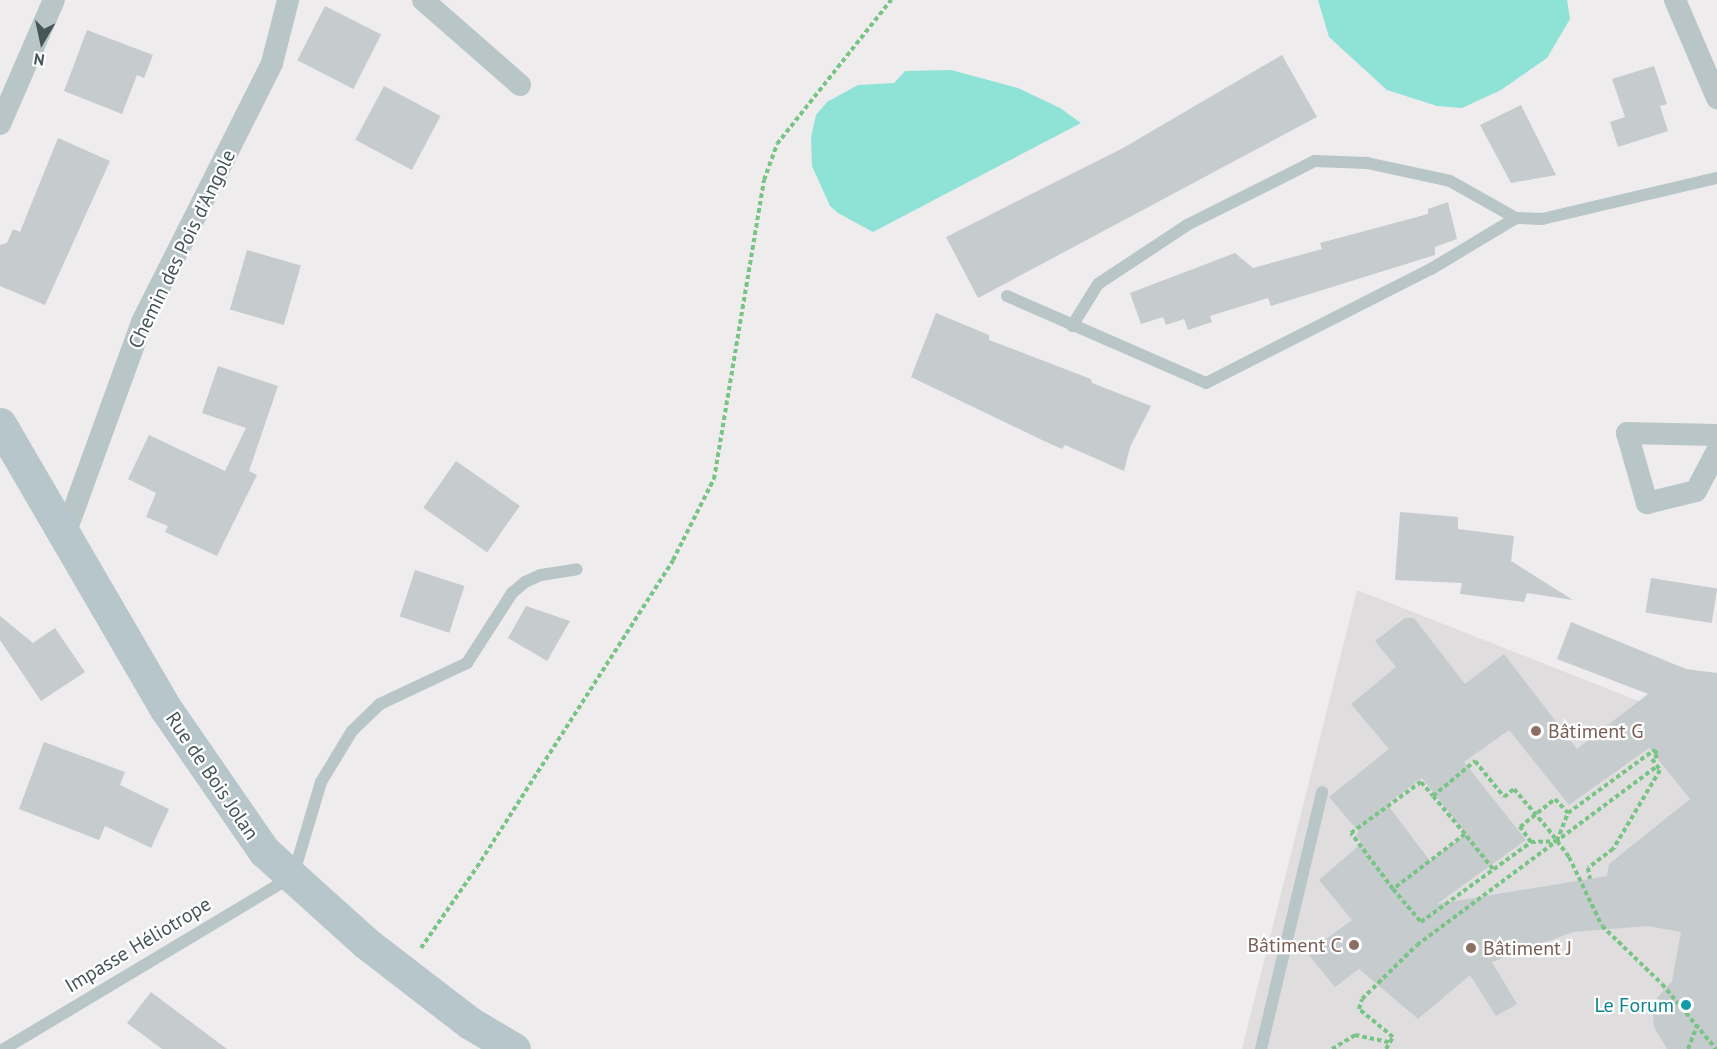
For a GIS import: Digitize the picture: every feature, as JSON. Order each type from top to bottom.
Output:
[{"type":"street","points":[[0,124],[54,0]]},
{"type":"street","name":"Chemin des Pois d'Angole","points":[[65,534],[142,322],[272,63],[288,0]]},
{"type":"street","points":[[423,0],[520,85]]},
{"type":"street","points":[[1675,0],[1717,98]]},
{"type":"street","name":"Rue de Bois Jolan","points":[[0,424],[166,709],[264,851],[404,973],[470,1023],[514,1049]]},
{"type":"street","points":[[1717,435],[1627,433],[1647,502],[1695,491],[1717,451]]},
{"type":"lane","points":[[1072,326],[1098,284],[1187,225],[1315,161],[1367,163],[1450,181],[1516,218],[1542,219],[1717,178]]},
{"type":"lane","points":[[1007,296],[1206,383],[1431,269],[1516,218]]},
{"type":"lane","points":[[292,876],[321,782],[352,731],[380,704],[467,663],[512,593],[525,582],[541,575],[578,569]]},
{"type":"lane","points":[[1261,1049],[1322,792]]},
{"type":"lane","name":"Impasse Héliotrope","points":[[4,1049],[292,876]]},
{"type":"path","points":[[404,973],[477,867],[672,560],[714,479],[764,180],[777,144],[891,0]]},
{"type":"path","points":[[1556,841],[1568,813],[1654,750],[1658,754],[1652,759],[1660,770],[1613,849],[1588,868],[1590,879]]},
{"type":"path","points":[[1433,796],[1475,761],[1504,797],[1514,789],[1569,857],[1602,926],[1662,984],[1716,1049]]},
{"type":"path","points":[[1386,1049],[1393,1037],[1359,1009],[1362,999],[1417,945],[1657,766]]},
{"type":"path","points":[[1493,869],[1421,782],[1351,833],[1421,922],[1531,842],[1556,841]]},
{"type":"path","points":[[1531,842],[1520,827],[1555,799],[1568,813]]},
{"type":"path","points":[[1394,889],[1465,834]]},
{"type":"path","points":[[1688,1049],[1697,1026]]},
{"type":"path","points":[[1332,1049],[1355,1035],[1389,1042]]},
{"type":"shaded area","points":[[1318,0],[1567,0],[1570,19],[1547,58],[1501,90],[1462,108],[1437,106],[1387,90],[1329,37]]},
{"type":"shaded area","points":[[951,70],[1018,88],[1060,108],[1081,123],[873,232],[838,213],[830,206],[812,166],[811,137],[816,115],[827,102],[858,85],[894,83],[905,71]]},
{"type":"shaded area","points":[[1357,590],[1692,722],[1717,1049],[1242,1049]]},
{"type":"building","points":[[325,6],[381,35],[353,89],[297,60]]},
{"type":"building","points":[[87,30],[153,55],[144,78],[137,75],[122,114],[64,91]]},
{"type":"building","points":[[1282,55],[1317,117],[978,298],[946,237],[1123,148]]},
{"type":"building","points":[[1654,66],[1667,104],[1660,106],[1668,131],[1618,147],[1610,122],[1625,117],[1612,79]]},
{"type":"building","points":[[384,86],[441,116],[412,170],[355,140]]},
{"type":"building","points":[[1521,105],[1556,175],[1511,183],[1480,125]]},
{"type":"building","points":[[58,138],[110,161],[45,305],[0,286],[0,245],[7,243],[13,229],[20,232]]},
{"type":"building","points":[[1448,202],[1457,239],[1435,247],[1435,255],[1271,306],[1268,298],[1210,316],[1212,322],[1188,330],[1184,319],[1166,325],[1163,317],[1141,324],[1130,293],[1235,253],[1253,268],[1322,249],[1320,243],[1428,214],[1428,209]]},
{"type":"building","points":[[247,250],[301,265],[284,325],[230,310]]},
{"type":"building","points":[[936,313],[989,335],[989,340],[1091,379],[1092,383],[1151,406],[1130,447],[1124,471],[1065,445],[1062,449],[911,377]]},
{"type":"building","points":[[218,366],[278,386],[249,471],[257,475],[217,556],[165,532],[168,526],[146,517],[156,493],[128,479],[149,435],[225,471],[246,428],[202,413]]},
{"type":"building","points":[[456,461],[520,506],[487,552],[423,508]]},
{"type":"building","points":[[1400,512],[1458,517],[1458,529],[1514,536],[1511,561],[1573,600],[1527,593],[1524,602],[1460,594],[1462,583],[1395,580]]},
{"type":"building","points":[[415,570],[464,586],[449,633],[400,617]]},
{"type":"building","points":[[1651,578],[1717,588],[1712,623],[1646,613]]},
{"type":"building","points":[[526,606],[570,621],[547,661],[508,638]]},
{"type":"building","points":[[0,616],[33,643],[55,628],[85,672],[41,701],[0,640]]},
{"type":"building","points":[[1405,618],[1414,618],[1465,684],[1504,654],[1577,749],[1648,694],[1557,659],[1571,622],[1686,669],[1717,673],[1717,1049],[1667,1049],[1654,1027],[1653,1012],[1657,998],[1672,981],[1681,932],[1648,926],[1573,932],[1492,962],[1517,1004],[1496,1016],[1470,975],[1418,1019],[1359,969],[1335,987],[1307,953],[1352,920],[1319,880],[1362,843],[1356,835],[1359,832],[1329,797],[1389,749],[1351,704],[1396,667],[1375,641]],"holes":[[[1509,730],[1569,805],[1649,748],[1690,799],[1609,864],[1607,876],[1437,904],[1526,840],[1464,762]],[[1422,778],[1466,834],[1430,861],[1387,804]]]},
{"type":"building","points":[[44,742],[125,772],[120,785],[169,809],[151,848],[105,826],[99,840],[19,809]]},
{"type":"building","points":[[151,992],[227,1049],[162,1049],[127,1023]]},
{"type":"place","name":"Bâtiment G","points":[[1536,731]]},
{"type":"place","name":"Bâtiment C","points":[[1354,945]]},
{"type":"place","name":"Bâtiment J","points":[[1471,948]]},
{"type":"place","name":"Le Forum","points":[[1686,1005]]}]
